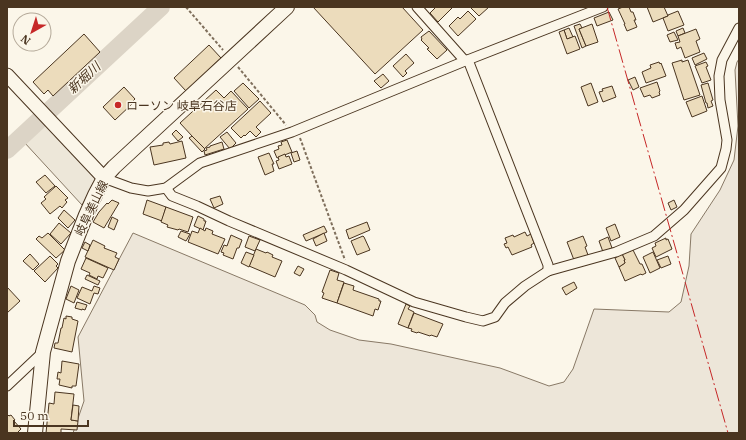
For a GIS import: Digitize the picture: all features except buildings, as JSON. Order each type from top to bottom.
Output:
[{"type":"main road","name":"岐阜美山線","points":[[35,433],[43,352],[68,261],[86,215],[104,178],[114,167],[287,7]]},
{"type":"street","points":[[417,7],[467,61],[548,266],[548,271]]},
{"type":"street","points":[[7,75],[104,178],[131,188],[148,191],[166,188],[200,163],[294,131],[603,7]]},
{"type":"street","points":[[166,188],[172,196],[346,270],[414,302],[483,321],[495,316],[505,303],[525,286],[548,271],[616,252],[654,236],[684,210],[721,168],[727,140],[720,100],[719,76],[722,60],[739,28]]},
{"type":"street","points":[[7,386],[43,352]]},
{"type":"path","points":[[186,7],[294,131],[345,260],[346,270]]},
{"type":"shaded area","points":[[739,59],[739,433],[73,433],[84,401],[78,337],[133,233],[305,305],[315,315],[317,322],[330,330],[359,340],[391,344],[500,368],[549,386],[564,382],[573,369],[594,309],[669,312],[681,302],[689,266],[691,234],[720,190],[734,160],[738,126],[735,70]]},
{"type":"shaded area","points":[[46,123],[97,179],[82,205],[24,142]]},
{"type":"waterway","name":"新堀川","points":[[7,150],[161,7]]},
{"type":"power","points":[[607,7],[728,433]]},
{"type":"place","name":"ローソン 岐阜石谷店","points":[[118,105]]}]
